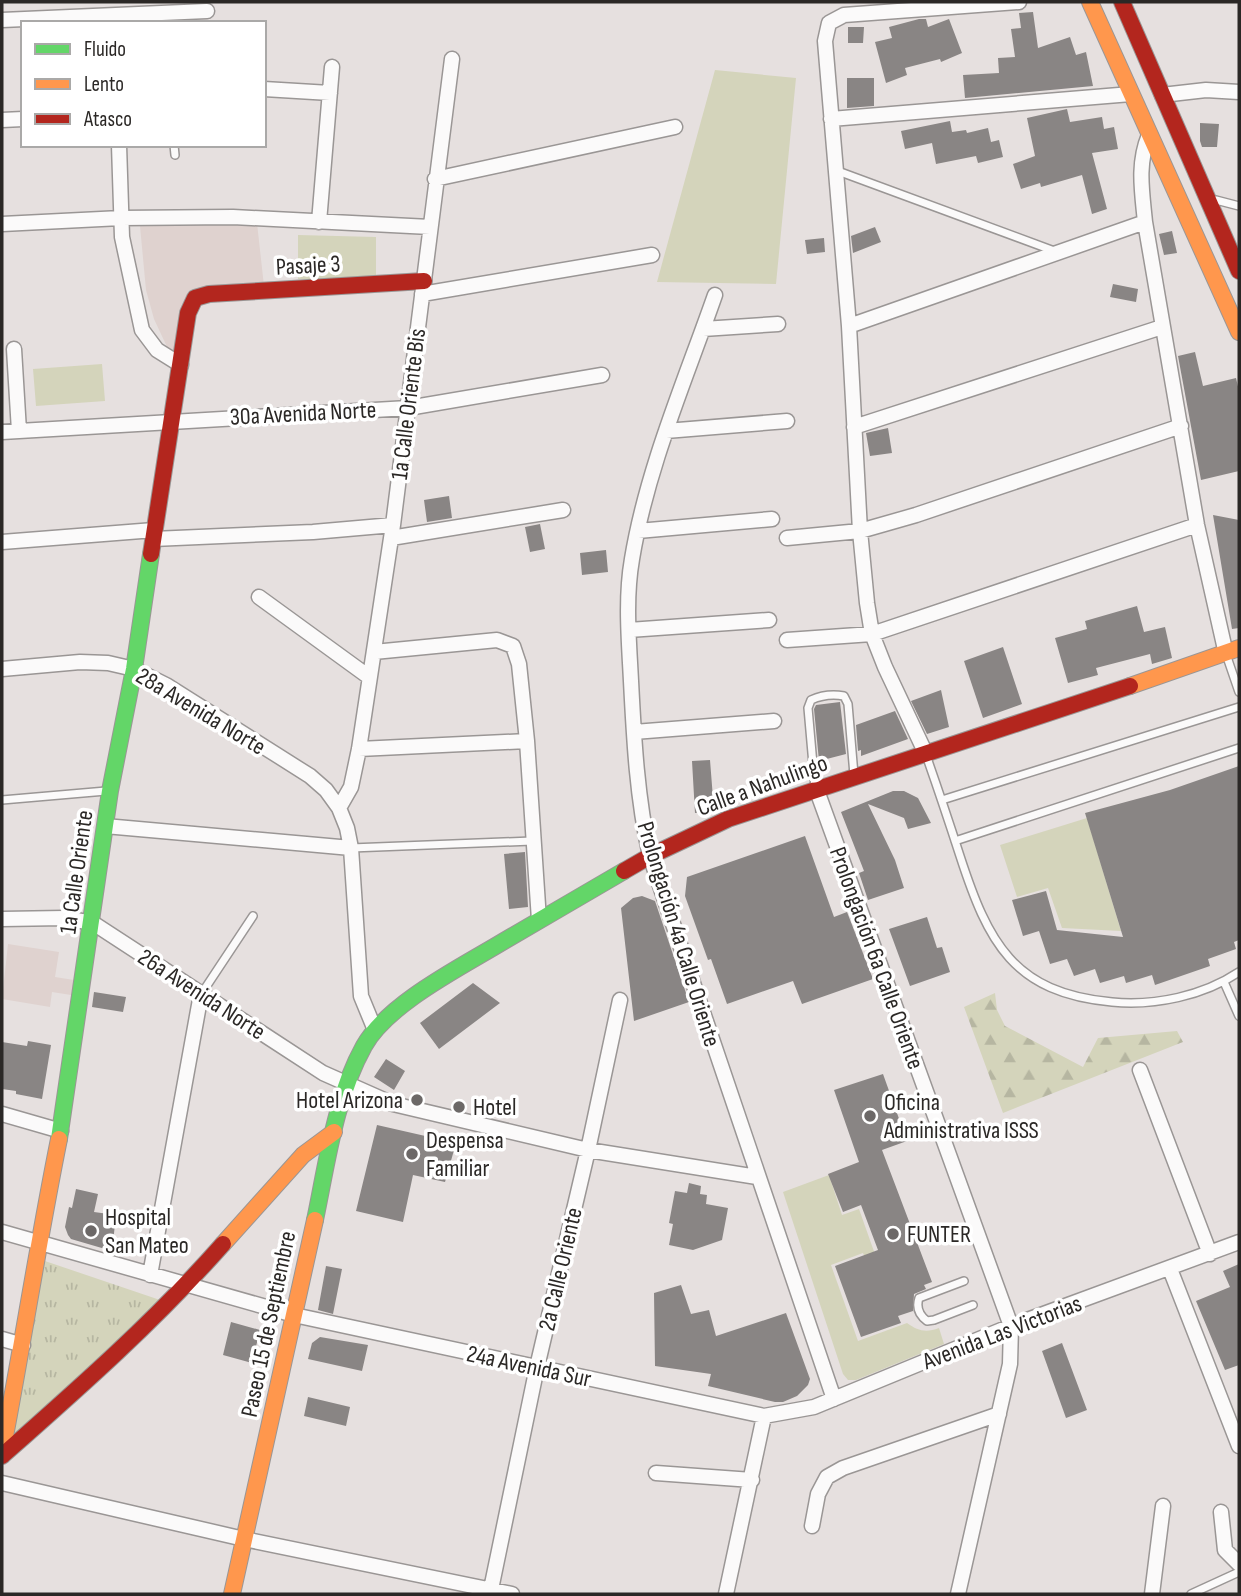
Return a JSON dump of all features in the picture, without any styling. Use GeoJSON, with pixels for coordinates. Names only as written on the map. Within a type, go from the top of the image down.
{"type":"FeatureCollection","features":[{"type":"Feature","properties":{"kind":"main road"},"geometry":{"type":"LineString","coordinates":[[1090,2],[1239,332]]}},
{"type":"Feature","properties":{"kind":"main road"},"geometry":{"type":"LineString","coordinates":[[1122,2],[1239,271]]}},
{"type":"Feature","properties":{"kind":"main road","name":"Pasaje 3"},"geometry":{"type":"LineString","coordinates":[[195,298],[209,294],[423,287]]}},
{"type":"Feature","properties":{"kind":"main road","name":"1a Calle Oriente"},"geometry":{"type":"LineString","coordinates":[[2,1454],[23,1345],[38,1244],[61,1131],[110,791],[134,669],[188,313],[195,298]]}},
{"type":"Feature","properties":{"kind":"main road","name":"Calle a Nahulingo"},"geometry":{"type":"LineString","coordinates":[[355,1065],[375,1030],[410,1000],[450,972],[650,856],[728,819],[1233,651]]}},
{"type":"Feature","properties":{"kind":"main road","name":"Paseo 15 de Septiembre"},"geometry":{"type":"LineString","coordinates":[[232,1594],[334,1132],[355,1065]]}},
{"type":"Feature","properties":{"kind":"main road"},"geometry":{"type":"LineString","coordinates":[[2,1454],[106,1364],[187,1286],[303,1155],[334,1132]]}},
{"type":"Feature","properties":{"kind":"street"},"geometry":{"type":"LineString","coordinates":[[926,754],[885,667],[873,634],[860,531],[849,326],[825,41],[829,23],[844,15],[1019,2]]}},
{"type":"Feature","properties":{"kind":"street"},"geometry":{"type":"LineString","coordinates":[[2,20],[113,13],[207,11]]}},
{"type":"Feature","properties":{"kind":"street","name":"1a Calle Oriente Bis"},"geometry":{"type":"LineString","coordinates":[[339,808],[351,788],[374,652],[452,59]]}},
{"type":"Feature","properties":{"kind":"street"},"geometry":{"type":"LineString","coordinates":[[319,222],[332,66]]}},
{"type":"Feature","properties":{"kind":"street"},"geometry":{"type":"LineString","coordinates":[[266,89],[330,93]]}},
{"type":"Feature","properties":{"kind":"street"},"geometry":{"type":"LineString","coordinates":[[1162,95],[1206,90],[1239,92]]}},
{"type":"Feature","properties":{"kind":"street"},"geometry":{"type":"LineString","coordinates":[[831,119],[1131,94]]}},
{"type":"Feature","properties":{"kind":"street"},"geometry":{"type":"LineString","coordinates":[[2,120],[21,119]]}},
{"type":"Feature","properties":{"kind":"street"},"geometry":{"type":"LineString","coordinates":[[435,179],[675,127]]}},
{"type":"Feature","properties":{"kind":"street"},"geometry":{"type":"LineString","coordinates":[[1149,135],[1142,153],[1140,180],[1162,327],[1197,525],[1233,651]]}},
{"type":"Feature","properties":{"kind":"street"},"geometry":{"type":"LineString","coordinates":[[120,147],[122,237],[142,330],[158,350],[181,365]]}},
{"type":"Feature","properties":{"kind":"street"},"geometry":{"type":"LineString","coordinates":[[2,224],[121,218],[233,217],[430,227]]}},
{"type":"Feature","properties":{"kind":"street"},"geometry":{"type":"LineString","coordinates":[[849,326],[1145,222]]}},
{"type":"Feature","properties":{"kind":"street"},"geometry":{"type":"LineString","coordinates":[[423,287],[652,255]]}},
{"type":"Feature","properties":{"kind":"street","name":"Prolongación 4a Calle Oriente"},"geometry":{"type":"LineString","coordinates":[[715,295],[666,431],[638,531],[631,570],[629,629],[637,791],[650,856],[834,1399]]}},
{"type":"Feature","properties":{"kind":"street"},"geometry":{"type":"LineString","coordinates":[[703,328],[778,324]]}},
{"type":"Feature","properties":{"kind":"street"},"geometry":{"type":"LineString","coordinates":[[854,427],[1162,327]]}},
{"type":"Feature","properties":{"kind":"street"},"geometry":{"type":"LineString","coordinates":[[13,349],[19,431]]}},
{"type":"Feature","properties":{"kind":"street","name":"30a Avenida Norte"},"geometry":{"type":"LineString","coordinates":[[2,432],[408,408],[602,375]]}},
{"type":"Feature","properties":{"kind":"street"},"geometry":{"type":"LineString","coordinates":[[666,431],[787,421]]}},
{"type":"Feature","properties":{"kind":"street"},"geometry":{"type":"LineString","coordinates":[[787,538],[860,531],[916,515],[1181,426]]}},
{"type":"Feature","properties":{"kind":"street"},"geometry":{"type":"LineString","coordinates":[[2,542],[154,534],[392,531],[562,510]]}},
{"type":"Feature","properties":{"kind":"street"},"geometry":{"type":"LineString","coordinates":[[638,531],[772,519]]}},
{"type":"Feature","properties":{"kind":"street"},"geometry":{"type":"LineString","coordinates":[[787,640],[873,634],[1197,525]]}},
{"type":"Feature","properties":{"kind":"street"},"geometry":{"type":"LineString","coordinates":[[259,597],[369,677]]}},
{"type":"Feature","properties":{"kind":"street"},"geometry":{"type":"LineString","coordinates":[[629,629],[769,620]]}},
{"type":"Feature","properties":{"kind":"street"},"geometry":{"type":"LineString","coordinates":[[374,652],[497,640],[513,646],[519,664],[527,741],[539,920]]}},
{"type":"Feature","properties":{"kind":"street","name":"28a Avenida Norte"},"geometry":{"type":"LineString","coordinates":[[2,669],[80,662],[108,663],[134,669],[166,685],[310,776],[326,790],[339,808]]}},
{"type":"Feature","properties":{"kind":"street"},"geometry":{"type":"LineString","coordinates":[[634,732],[774,721]]}},
{"type":"Feature","properties":{"kind":"street"},"geometry":{"type":"LineString","coordinates":[[359,749],[527,741]]}},
{"type":"Feature","properties":{"kind":"street","name":"Prolongación 6a Calle Oriente"},"geometry":{"type":"LineString","coordinates":[[816,788],[1011,1325]]}},
{"type":"Feature","properties":{"kind":"street"},"geometry":{"type":"LineString","coordinates":[[339,808],[351,848],[361,996],[375,1030]]}},
{"type":"Feature","properties":{"kind":"street"},"geometry":{"type":"LineString","coordinates":[[105,826],[351,848]]}},
{"type":"Feature","properties":{"kind":"street","name":"26a Avenida Norte"},"geometry":{"type":"LineString","coordinates":[[2,919],[64,918],[93,923],[323,1073],[393,1104],[589,1150],[757,1177]]}},
{"type":"Feature","properties":{"kind":"street"},"geometry":{"type":"LineString","coordinates":[[150,1275],[201,994]]}},
{"type":"Feature","properties":{"kind":"street","name":"2a Calle Oriente"},"geometry":{"type":"LineString","coordinates":[[490,1592],[537,1367],[589,1150],[621,1000]]}},
{"type":"Feature","properties":{"kind":"street"},"geometry":{"type":"LineString","coordinates":[[1140,1070],[1210,1254]]}},
{"type":"Feature","properties":{"kind":"street"},"geometry":{"type":"LineString","coordinates":[[2,1114],[61,1131]]}},
{"type":"Feature","properties":{"kind":"street","name":"24a Avenida Sur"},"geometry":{"type":"LineString","coordinates":[[2,1232],[294,1315],[764,1416]]}},
{"type":"Feature","properties":{"kind":"street","name":"Avenida Las Victorias"},"geometry":{"type":"LineString","coordinates":[[764,1416],[790,1413],[834,1399],[1011,1325],[1239,1242]]}},
{"type":"Feature","properties":{"kind":"street"},"geometry":{"type":"LineString","coordinates":[[1170,1269],[1239,1446]]}},
{"type":"Feature","properties":{"kind":"street"},"geometry":{"type":"LineString","coordinates":[[958,1594],[1010,1364],[1011,1325]]}},
{"type":"Feature","properties":{"kind":"street"},"geometry":{"type":"LineString","coordinates":[[2,1339],[23,1345]]}},
{"type":"Feature","properties":{"kind":"street"},"geometry":{"type":"LineString","coordinates":[[812,1526],[818,1494],[827,1477],[843,1468],[999,1414]]}},
{"type":"Feature","properties":{"kind":"street"},"geometry":{"type":"LineString","coordinates":[[726,1594],[764,1416]]}},
{"type":"Feature","properties":{"kind":"street"},"geometry":{"type":"LineString","coordinates":[[656,1473],[752,1480]]}},
{"type":"Feature","properties":{"kind":"street"},"geometry":{"type":"LineString","coordinates":[[2,1483],[244,1539],[490,1592],[512,1594]]}},
{"type":"Feature","properties":{"kind":"street"},"geometry":{"type":"LineString","coordinates":[[1152,1594],[1163,1506]]}},
{"type":"Feature","properties":{"kind":"street"},"geometry":{"type":"LineString","coordinates":[[1221,1512],[1225,1550],[1239,1564]]}},
{"type":"Feature","properties":{"kind":"lane"},"geometry":{"type":"LineString","coordinates":[[174,147],[175,155]]}},
{"type":"Feature","properties":{"kind":"lane"},"geometry":{"type":"LineString","coordinates":[[834,170],[1058,252]]}},
{"type":"Feature","properties":{"kind":"lane"},"geometry":{"type":"LineString","coordinates":[[1207,198],[1239,206]]}},
{"type":"Feature","properties":{"kind":"lane"},"geometry":{"type":"LineString","coordinates":[[1233,651],[1239,692]]}},
{"type":"Feature","properties":{"kind":"lane"},"geometry":{"type":"LineString","coordinates":[[816,788],[808,708],[811,700],[819,696],[844,696],[848,704],[855,775]]}},
{"type":"Feature","properties":{"kind":"lane"},"geometry":{"type":"LineString","coordinates":[[942,800],[1239,707]]}},
{"type":"Feature","properties":{"kind":"lane"},"geometry":{"type":"LineString","coordinates":[[955,841],[1239,748]]}},
{"type":"Feature","properties":{"kind":"lane"},"geometry":{"type":"LineString","coordinates":[[926,754],[984,923],[1004,954],[1041,985],[1072,995],[1130,1004],[1172,998],[1224,982],[1239,972]]}},
{"type":"Feature","properties":{"kind":"lane"},"geometry":{"type":"LineString","coordinates":[[2,800],[110,791]]}},
{"type":"Feature","properties":{"kind":"lane"},"geometry":{"type":"LineString","coordinates":[[351,848],[532,841]]}},
{"type":"Feature","properties":{"kind":"lane"},"geometry":{"type":"LineString","coordinates":[[201,994],[253,916]]}},
{"type":"Feature","properties":{"kind":"lane"},"geometry":{"type":"LineString","coordinates":[[1224,982],[1239,1016]]}},
{"type":"Feature","properties":{"kind":"lane"},"geometry":{"type":"LineString","coordinates":[[964,1281],[919,1298],[919,1312],[927,1321],[973,1305]]}},
{"type":"Feature","properties":{"kind":"lane"},"geometry":{"type":"LineString","coordinates":[[1191,1594],[1239,1572]]}},
{"type":"Feature","properties":{"kind":"shaded area"},"geometry":{"type":"Polygon","coordinates":[[[257,223],[264,286],[203,288],[177,356],[168,349],[154,319],[146,290],[140,226],[257,223]]]}},
{"type":"Feature","properties":{"kind":"shaded area"},"geometry":{"type":"Polygon","coordinates":[[[8,944],[59,952],[55,977],[74,980],[71,995],[52,992],[50,1007],[2,999],[8,944]]]}},
{"type":"Feature","properties":{"kind":"green space"},"geometry":{"type":"Polygon","coordinates":[[[715,70],[796,78],[776,284],[657,282],[715,70]]]}},
{"type":"Feature","properties":{"kind":"green space"},"geometry":{"type":"Polygon","coordinates":[[[298,235],[376,237],[376,280],[298,279],[298,235]]]}},
{"type":"Feature","properties":{"kind":"green space"},"geometry":{"type":"Polygon","coordinates":[[[102,364],[105,401],[36,406],[33,369],[102,364]]]}},
{"type":"Feature","properties":{"kind":"green space"},"geometry":{"type":"Polygon","coordinates":[[[1087,818],[1121,931],[1062,928],[1048,888],[1017,897],[1000,845],[1087,818]]]}},
{"type":"Feature","properties":{"kind":"green space"},"geometry":{"type":"Polygon","coordinates":[[[995,993],[997,1010],[1005,1026],[1083,1067],[1098,1038],[1177,1031],[1183,1042],[1003,1113],[964,1007],[995,993]]]}},
{"type":"Feature","properties":{"kind":"green space"},"geometry":{"type":"Polygon","coordinates":[[[829,1175],[842,1215],[859,1209],[877,1260],[867,1263],[863,1253],[831,1265],[858,1341],[907,1323],[922,1330],[939,1328],[944,1344],[856,1380],[848,1380],[843,1374],[783,1192],[829,1175]]]}},
{"type":"Feature","properties":{"kind":"green space"},"geometry":{"type":"Polygon","coordinates":[[[42,1260],[163,1301],[12,1439],[42,1260]]]}},
{"type":"Feature","properties":{"kind":"building"},"geometry":{"type":"Polygon","coordinates":[[[1033,12],[1038,48],[1070,37],[1076,55],[1086,52],[1093,86],[965,98],[963,75],[999,73],[998,58],[1015,57],[1011,29],[1021,28],[1019,13],[1033,12]]]}},
{"type":"Feature","properties":{"kind":"building"},"geometry":{"type":"Polygon","coordinates":[[[926,19],[928,27],[949,19],[962,53],[941,62],[940,59],[905,68],[907,75],[886,83],[875,42],[892,38],[889,27],[926,19]]]}},
{"type":"Feature","properties":{"kind":"building"},"geometry":{"type":"Polygon","coordinates":[[[848,27],[864,27],[863,43],[848,43],[848,27]]]}},
{"type":"Feature","properties":{"kind":"building"},"geometry":{"type":"Polygon","coordinates":[[[847,78],[874,78],[874,106],[847,108],[847,78]]]}},
{"type":"Feature","properties":{"kind":"building"},"geometry":{"type":"Polygon","coordinates":[[[1067,109],[1070,122],[1102,117],[1104,129],[1114,127],[1118,149],[1092,153],[1107,209],[1092,214],[1082,175],[1041,187],[1040,183],[1021,189],[1013,164],[1035,156],[1027,118],[1067,109]]]}},
{"type":"Feature","properties":{"kind":"building"},"geometry":{"type":"Polygon","coordinates":[[[950,121],[952,132],[966,130],[967,133],[988,128],[991,142],[999,140],[1003,157],[978,163],[976,156],[936,164],[932,143],[905,149],[901,131],[950,121]]]}},
{"type":"Feature","properties":{"kind":"building"},"geometry":{"type":"Polygon","coordinates":[[[1200,123],[1219,124],[1217,147],[1202,147],[1200,123]]]}},
{"type":"Feature","properties":{"kind":"building"},"geometry":{"type":"Polygon","coordinates":[[[875,227],[881,242],[853,253],[851,236],[875,227]]]}},
{"type":"Feature","properties":{"kind":"building"},"geometry":{"type":"Polygon","coordinates":[[[1172,231],[1177,253],[1164,255],[1159,234],[1172,231]]]}},
{"type":"Feature","properties":{"kind":"building"},"geometry":{"type":"Polygon","coordinates":[[[824,238],[825,252],[807,254],[805,240],[824,238]]]}},
{"type":"Feature","properties":{"kind":"building"},"geometry":{"type":"Polygon","coordinates":[[[1113,284],[1138,289],[1136,302],[1110,297],[1113,284]]]}},
{"type":"Feature","properties":{"kind":"building"},"geometry":{"type":"Polygon","coordinates":[[[1195,352],[1203,386],[1236,378],[1239,391],[1239,471],[1201,480],[1178,356],[1195,352]]]}},
{"type":"Feature","properties":{"kind":"building"},"geometry":{"type":"Polygon","coordinates":[[[888,428],[892,453],[870,456],[866,433],[888,428]]]}},
{"type":"Feature","properties":{"kind":"building"},"geometry":{"type":"Polygon","coordinates":[[[449,496],[452,518],[427,522],[424,500],[449,496]]]}},
{"type":"Feature","properties":{"kind":"building"},"geometry":{"type":"Polygon","coordinates":[[[1213,515],[1239,520],[1239,628],[1232,629],[1213,515]]]}},
{"type":"Feature","properties":{"kind":"building"},"geometry":{"type":"Polygon","coordinates":[[[540,524],[545,549],[530,552],[525,527],[540,524]]]}},
{"type":"Feature","properties":{"kind":"building"},"geometry":{"type":"Polygon","coordinates":[[[606,550],[608,572],[582,575],[580,553],[606,550]]]}},
{"type":"Feature","properties":{"kind":"building"},"geometry":{"type":"Polygon","coordinates":[[[1137,606],[1144,632],[1165,627],[1172,658],[1152,664],[1150,654],[1096,668],[1098,675],[1068,683],[1055,638],[1087,629],[1085,621],[1137,606]]]}},
{"type":"Feature","properties":{"kind":"building"},"geometry":{"type":"Polygon","coordinates":[[[1003,647],[1022,704],[983,718],[964,661],[1003,647]]]}},
{"type":"Feature","properties":{"kind":"building"},"geometry":{"type":"Polygon","coordinates":[[[941,690],[949,727],[927,734],[911,701],[941,690]]]}},
{"type":"Feature","properties":{"kind":"building"},"geometry":{"type":"Polygon","coordinates":[[[840,702],[846,754],[819,761],[814,709],[816,705],[840,702]]]}},
{"type":"Feature","properties":{"kind":"building"},"geometry":{"type":"Polygon","coordinates":[[[895,711],[908,739],[861,756],[861,750],[858,751],[856,725],[895,711]]]}},
{"type":"Feature","properties":{"kind":"building"},"geometry":{"type":"Polygon","coordinates":[[[710,760],[714,811],[695,813],[692,761],[710,760]]]}},
{"type":"Feature","properties":{"kind":"building"},"geometry":{"type":"Polygon","coordinates":[[[1239,766],[1239,940],[1234,942],[1236,949],[1208,959],[1210,966],[1155,985],[1152,975],[1126,983],[1124,976],[1100,983],[1095,969],[1074,976],[1067,959],[1050,964],[1039,931],[1023,936],[1012,900],[1046,891],[1057,930],[1123,937],[1085,813],[1170,790],[1239,766]]]}},
{"type":"Feature","properties":{"kind":"building"},"geometry":{"type":"Polygon","coordinates":[[[893,791],[904,791],[918,798],[931,823],[908,829],[904,818],[868,804],[895,860],[904,888],[868,900],[859,873],[864,871],[841,812],[893,791]]]}},
{"type":"Feature","properties":{"kind":"building"},"geometry":{"type":"Polygon","coordinates":[[[805,836],[834,917],[847,912],[873,979],[802,1004],[793,981],[727,1004],[685,896],[687,877],[805,836]]]}},
{"type":"Feature","properties":{"kind":"building"},"geometry":{"type":"Polygon","coordinates":[[[525,852],[528,907],[509,909],[504,854],[525,852]]]}},
{"type":"Feature","properties":{"kind":"building"},"geometry":{"type":"Polygon","coordinates":[[[642,896],[655,901],[689,1002],[634,1021],[621,908],[633,898],[642,896]]]}},
{"type":"Feature","properties":{"kind":"building"},"geometry":{"type":"Polygon","coordinates":[[[927,917],[937,948],[942,947],[950,972],[910,986],[889,929],[927,917]]]}},
{"type":"Feature","properties":{"kind":"building"},"geometry":{"type":"Polygon","coordinates":[[[473,983],[500,1003],[439,1049],[420,1023],[473,983]]]}},
{"type":"Feature","properties":{"kind":"building"},"geometry":{"type":"Polygon","coordinates":[[[94,992],[126,997],[123,1012],[92,1007],[94,992]]]}},
{"type":"Feature","properties":{"kind":"building"},"geometry":{"type":"Polygon","coordinates":[[[28,1041],[51,1045],[42,1099],[2,1089],[2,1042],[27,1046],[28,1041]]]}},
{"type":"Feature","properties":{"kind":"building"},"geometry":{"type":"Polygon","coordinates":[[[386,1059],[405,1071],[394,1090],[374,1077],[386,1059]]]}},
{"type":"Feature","properties":{"kind":"building","name":"FUNTER"},"geometry":{"type":"Polygon","coordinates":[[[883,1074],[907,1141],[882,1150],[932,1282],[924,1285],[926,1289],[914,1294],[913,1311],[898,1316],[901,1323],[861,1337],[835,1266],[878,1250],[861,1205],[843,1212],[828,1174],[859,1162],[834,1090],[883,1074]]]}},
{"type":"Feature","properties":{"kind":"building"},"geometry":{"type":"Polygon","coordinates":[[[377,1125],[456,1143],[445,1182],[413,1175],[403,1222],[356,1211],[377,1125]]]}},
{"type":"Feature","properties":{"kind":"building"},"geometry":{"type":"Polygon","coordinates":[[[689,1183],[701,1186],[700,1194],[707,1195],[706,1204],[728,1208],[722,1240],[693,1250],[669,1245],[673,1224],[669,1223],[675,1191],[687,1193],[689,1183]]]}},
{"type":"Feature","properties":{"kind":"building","name":"Hospital San Mateo"},"geometry":{"type":"Polygon","coordinates":[[[76,1189],[98,1194],[94,1212],[116,1215],[112,1251],[71,1239],[68,1235],[65,1227],[76,1189]]]}},
{"type":"Feature","properties":{"kind":"building"},"geometry":{"type":"Polygon","coordinates":[[[1239,1264],[1239,1365],[1225,1370],[1196,1301],[1230,1287],[1223,1271],[1239,1264]]]}},
{"type":"Feature","properties":{"kind":"building"},"geometry":{"type":"Polygon","coordinates":[[[326,1266],[342,1269],[333,1314],[318,1310],[326,1266]]]}},
{"type":"Feature","properties":{"kind":"building"},"geometry":{"type":"Polygon","coordinates":[[[681,1285],[691,1314],[709,1310],[716,1336],[786,1313],[810,1379],[808,1385],[797,1396],[783,1402],[775,1402],[708,1386],[711,1374],[655,1366],[654,1293],[681,1285]]]}},
{"type":"Feature","properties":{"kind":"building"},"geometry":{"type":"Polygon","coordinates":[[[231,1322],[260,1330],[252,1363],[223,1355],[231,1322]]]}},
{"type":"Feature","properties":{"kind":"building"},"geometry":{"type":"Polygon","coordinates":[[[320,1337],[368,1345],[362,1371],[308,1359],[312,1343],[320,1337]]]}},
{"type":"Feature","properties":{"kind":"building"},"geometry":{"type":"Polygon","coordinates":[[[1062,1343],[1087,1410],[1066,1418],[1042,1351],[1062,1343]]]}},
{"type":"Feature","properties":{"kind":"building"},"geometry":{"type":"Polygon","coordinates":[[[308,1397],[350,1407],[346,1426],[304,1416],[308,1397]]]}},
{"type":"Feature","properties":{"kind":"traffic: fast"},"geometry":{"type":"LineString","coordinates":[[59,1139],[110,791],[134,669],[151,554]]}},
{"type":"Feature","properties":{"kind":"traffic: fast"},"geometry":{"type":"LineString","coordinates":[[315,1220],[339,1109],[354,1066],[375,1030],[408,1000],[428,987],[624,871]]}},
{"type":"Feature","properties":{"kind":"traffic: slow"},"geometry":{"type":"LineString","coordinates":[[1090,2],[1239,332]]}},
{"type":"Feature","properties":{"kind":"traffic: slow"},"geometry":{"type":"LineString","coordinates":[[1130,686],[1239,648]]}},
{"type":"Feature","properties":{"kind":"traffic: slow"},"geometry":{"type":"LineString","coordinates":[[223,1244],[303,1155],[334,1132]]}},
{"type":"Feature","properties":{"kind":"traffic: slow"},"geometry":{"type":"LineString","coordinates":[[2,1452],[59,1139]]}},
{"type":"Feature","properties":{"kind":"traffic: slow"},"geometry":{"type":"LineString","coordinates":[[232,1594],[315,1220]]}},
{"type":"Feature","properties":{"kind":"traffic: jam"},"geometry":{"type":"LineString","coordinates":[[1122,2],[1239,271]]}},
{"type":"Feature","properties":{"kind":"traffic: jam"},"geometry":{"type":"LineString","coordinates":[[151,554],[188,313],[195,298],[209,294],[424,281]]}},
{"type":"Feature","properties":{"kind":"traffic: jam"},"geometry":{"type":"LineString","coordinates":[[624,871],[728,819],[1130,686]]}},
{"type":"Feature","properties":{"kind":"traffic: jam"},"geometry":{"type":"LineString","coordinates":[[2,1456],[143,1327],[223,1244]]}},
{"type":"Feature","properties":{"kind":"place","name":"Hotel Arizona"},"geometry":{"type":"Point","coordinates":[417,1100]}},
{"type":"Feature","properties":{"kind":"place","name":"Hotel"},"geometry":{"type":"Point","coordinates":[459,1107]}},
{"type":"Feature","properties":{"kind":"place","name":"Oficina Administrativa ISSS"},"geometry":{"type":"Point","coordinates":[870,1116]}},
{"type":"Feature","properties":{"kind":"place","name":"Despensa Familiar"},"geometry":{"type":"Point","coordinates":[412,1154]}},
{"type":"Feature","properties":{"kind":"place","name":"Hospital San Mateo"},"geometry":{"type":"Point","coordinates":[91,1231]}},
{"type":"Feature","properties":{"kind":"place","name":"FUNTER"},"geometry":{"type":"Point","coordinates":[893,1234]}}]}
